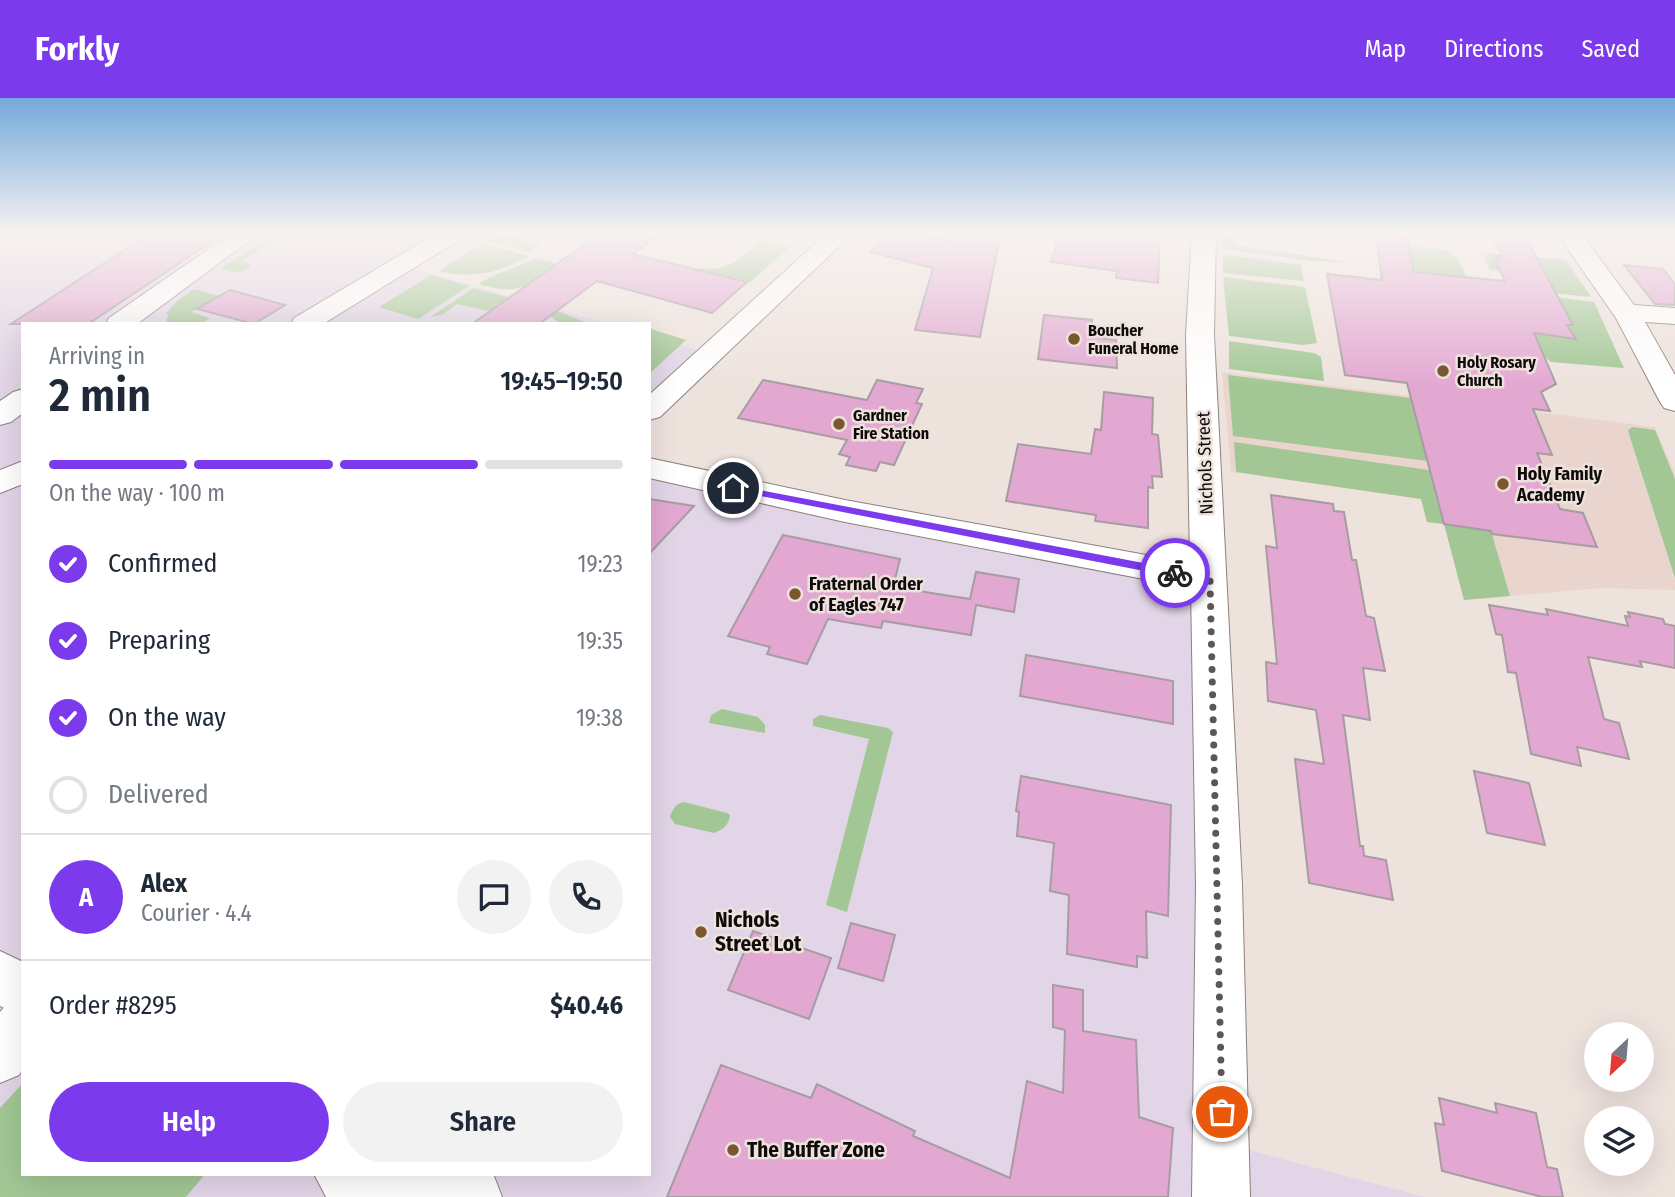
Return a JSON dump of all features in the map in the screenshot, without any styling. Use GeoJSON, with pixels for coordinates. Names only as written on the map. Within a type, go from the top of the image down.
{"type":"FeatureCollection","features":[{"type":"Feature","properties":{"kind":"street"},"geometry":{"type":"LineString","coordinates":[[122,322],[177,283]]}},
{"type":"Feature","properties":{"kind":"street"},"geometry":{"type":"LineString","coordinates":[[307,322],[371,283]]}},
{"type":"Feature","properties":{"kind":"street"},"geometry":{"type":"LineString","coordinates":[[651,409],[787,283]]}},
{"type":"Feature","properties":{"kind":"street","name":"Nichols Street"},"geometry":{"type":"LineString","coordinates":[[1202,283],[1200,335],[1219,885],[1221,1197]]}},
{"type":"Feature","properties":{"kind":"street"},"geometry":{"type":"LineString","coordinates":[[1605,283],[1625,312],[1675,402]]}},
{"type":"Feature","properties":{"kind":"street"},"geometry":{"type":"LineString","coordinates":[[1625,312],[1675,316]]}},
{"type":"Feature","properties":{"kind":"street"},"geometry":{"type":"LineString","coordinates":[[0,416],[21,400]]}},
{"type":"Feature","properties":{"kind":"street"},"geometry":{"type":"LineString","coordinates":[[651,468],[845,511],[1210,579]]}},
{"type":"Feature","properties":{"kind":"street"},"geometry":{"type":"LineString","coordinates":[[0,483],[21,472]]}},
{"type":"Feature","properties":{"kind":"street"},"geometry":{"type":"LineString","coordinates":[[0,976],[21,991]]}},
{"type":"Feature","properties":{"kind":"street"},"geometry":{"type":"LineString","coordinates":[[0,1056],[21,1027]]}},
{"type":"Feature","properties":{"kind":"street"},"geometry":{"type":"LineString","coordinates":[[345,1176],[368,1197]]}},
{"type":"Feature","properties":{"kind":"street"},"geometry":{"type":"LineString","coordinates":[[417,1176],[473,1197]]}},
{"type":"Feature","properties":{"kind":"shaded area"},"geometry":{"type":"Polygon","coordinates":[[[0,283],[467,283],[602,322],[21,322],[21,1176],[651,1176],[651,468],[1210,579],[1222,1143],[1425,1197],[0,1197],[0,283]]]}},
{"type":"Feature","properties":{"kind":"shaded area"},"geometry":{"type":"Polygon","coordinates":[[[651,337],[713,354],[651,409],[651,337]]]}},
{"type":"Feature","properties":{"kind":"shaded area"},"geometry":{"type":"Polygon","coordinates":[[[1222,372],[1655,427],[1675,474],[1675,590],[1602,588],[1464,600],[1444,524],[1427,522],[1421,499],[1231,472],[1222,372]]]}},
{"type":"Feature","properties":{"kind":"green space"},"geometry":{"type":"Polygon","coordinates":[[[418,283],[460,283],[469,286],[418,319],[379,307],[418,283]]]}},
{"type":"Feature","properties":{"kind":"green space"},"geometry":{"type":"Polygon","coordinates":[[[480,283],[530,283],[513,289],[480,283]]]}},
{"type":"Feature","properties":{"kind":"green space"},"geometry":{"type":"Polygon","coordinates":[[[1224,283],[1275,283],[1305,287],[1317,343],[1303,345],[1229,336],[1224,283]]]}},
{"type":"Feature","properties":{"kind":"green space"},"geometry":{"type":"Polygon","coordinates":[[[1545,283],[1582,283],[1591,297],[1551,293],[1545,283]]]}},
{"type":"Feature","properties":{"kind":"green space"},"geometry":{"type":"Polygon","coordinates":[[[474,288],[563,313],[584,322],[558,322],[549,315],[498,304],[489,311],[457,304],[442,315],[430,317],[474,288]]]}},
{"type":"Feature","properties":{"kind":"green space"},"geometry":{"type":"Polygon","coordinates":[[[194,289],[219,296],[191,312],[210,318],[204,322],[167,322],[169,314],[166,314],[176,302],[194,289]]]}},
{"type":"Feature","properties":{"kind":"green space"},"geometry":{"type":"Polygon","coordinates":[[[1553,297],[1594,302],[1624,368],[1551,362],[1538,352],[1524,323],[1568,328],[1567,325],[1573,325],[1571,321],[1565,320],[1553,297]]]}},
{"type":"Feature","properties":{"kind":"green space"},"geometry":{"type":"Polygon","coordinates":[[[651,329],[686,340],[651,372],[651,329]]]}},
{"type":"Feature","properties":{"kind":"green space"},"geometry":{"type":"Polygon","coordinates":[[[1229,341],[1314,353],[1321,357],[1324,381],[1229,369],[1229,341]]]}},
{"type":"Feature","properties":{"kind":"green space"},"geometry":{"type":"Polygon","coordinates":[[[1228,375],[1410,398],[1422,439],[1435,462],[1233,436],[1228,375]]]}},
{"type":"Feature","properties":{"kind":"green space"},"geometry":{"type":"Polygon","coordinates":[[[1633,427],[1655,430],[1675,479],[1675,578],[1629,434],[1628,430],[1633,427]]]}},
{"type":"Feature","properties":{"kind":"green space"},"geometry":{"type":"Polygon","coordinates":[[[1234,442],[1436,471],[1435,494],[1444,524],[1427,522],[1421,499],[1236,472],[1234,442]]]}},
{"type":"Feature","properties":{"kind":"green space"},"geometry":{"type":"Polygon","coordinates":[[[1444,524],[1491,531],[1510,596],[1464,600],[1444,524]]]}},
{"type":"Feature","properties":{"kind":"green space"},"geometry":{"type":"Polygon","coordinates":[[[722,709],[758,717],[765,725],[765,733],[709,723],[711,715],[722,709]]]}},
{"type":"Feature","properties":{"kind":"green space"},"geometry":{"type":"Polygon","coordinates":[[[820,715],[888,728],[893,732],[847,912],[826,905],[869,739],[813,726],[813,719],[820,715]]]}},
{"type":"Feature","properties":{"kind":"green space"},"geometry":{"type":"Polygon","coordinates":[[[684,802],[727,813],[730,815],[728,822],[723,829],[714,833],[675,824],[670,817],[673,809],[684,802]]]}},
{"type":"Feature","properties":{"kind":"green space"},"geometry":{"type":"Polygon","coordinates":[[[21,1085],[21,1176],[203,1176],[186,1197],[0,1197],[0,1108],[21,1085]]]}},
{"type":"Feature","properties":{"kind":"building"},"geometry":{"type":"Polygon","coordinates":[[[73,283],[149,283],[91,322],[11,324],[73,283]]]}},
{"type":"Feature","properties":{"kind":"building"},"geometry":{"type":"Polygon","coordinates":[[[530,283],[594,283],[542,322],[475,322],[530,283]]]}},
{"type":"Feature","properties":{"kind":"building"},"geometry":{"type":"Polygon","coordinates":[[[605,283],[746,283],[712,313],[605,283]]]}},
{"type":"Feature","properties":{"kind":"building"},"geometry":{"type":"Polygon","coordinates":[[[929,283],[991,283],[980,337],[915,330],[929,283]]]}},
{"type":"Feature","properties":{"kind":"building"},"geometry":{"type":"Polygon","coordinates":[[[1329,283],[1551,283],[1573,325],[1567,325],[1576,339],[1534,333],[1556,384],[1541,392],[1550,411],[1533,409],[1552,455],[1537,453],[1560,509],[1583,513],[1597,547],[1492,534],[1491,531],[1444,524],[1407,383],[1345,375],[1329,283]]]}},
{"type":"Feature","properties":{"kind":"building"},"geometry":{"type":"Polygon","coordinates":[[[1639,283],[1674,283],[1675,305],[1655,304],[1639,283]]]}},
{"type":"Feature","properties":{"kind":"building"},"geometry":{"type":"Polygon","coordinates":[[[230,290],[285,305],[257,322],[246,322],[197,309],[230,290]]]}},
{"type":"Feature","properties":{"kind":"building","name":"Boucher Funeral Home"},"geometry":{"type":"Polygon","coordinates":[[[1044,315],[1092,320],[1091,333],[1100,334],[1100,338],[1116,340],[1117,368],[1038,359],[1044,315]]]}},
{"type":"Feature","properties":{"kind":"building","name":"Gardner Fire Station"},"geometry":{"type":"Polygon","coordinates":[[[763,380],[867,400],[877,380],[923,389],[916,403],[922,404],[894,465],[880,462],[876,471],[846,465],[850,457],[839,454],[847,440],[738,418],[763,380]]]}},
{"type":"Feature","properties":{"kind":"building"},"geometry":{"type":"Polygon","coordinates":[[[1104,392],[1153,398],[1152,434],[1158,435],[1162,477],[1152,476],[1153,488],[1148,487],[1148,528],[1095,521],[1096,515],[1006,501],[1018,444],[1091,454],[1095,429],[1101,430],[1104,392]]]}},
{"type":"Feature","properties":{"kind":"building"},"geometry":{"type":"Polygon","coordinates":[[[1271,495],[1333,504],[1334,511],[1344,512],[1352,560],[1356,560],[1366,616],[1374,618],[1385,671],[1363,668],[1370,720],[1343,715],[1360,846],[1363,846],[1364,856],[1386,860],[1393,900],[1309,883],[1295,759],[1324,764],[1316,710],[1268,701],[1266,662],[1277,664],[1266,546],[1277,548],[1271,495]]]}},
{"type":"Feature","properties":{"kind":"building"},"geometry":{"type":"Polygon","coordinates":[[[651,499],[694,506],[651,552],[651,499]]]}},
{"type":"Feature","properties":{"kind":"building"},"geometry":{"type":"Polygon","coordinates":[[[783,535],[900,559],[893,587],[970,599],[976,572],[1019,579],[1014,612],[976,605],[971,635],[883,621],[881,628],[828,619],[807,664],[767,654],[770,647],[728,636],[783,535]]]}},
{"type":"Feature","properties":{"kind":"building"},"geometry":{"type":"Polygon","coordinates":[[[1489,605],[1548,615],[1546,609],[1628,626],[1625,616],[1630,617],[1628,612],[1663,619],[1665,624],[1675,626],[1675,668],[1640,661],[1642,667],[1588,657],[1604,719],[1619,723],[1629,759],[1577,747],[1581,766],[1531,754],[1516,673],[1508,672],[1502,635],[1496,634],[1489,605]]]}},
{"type":"Feature","properties":{"kind":"building"},"geometry":{"type":"Polygon","coordinates":[[[1026,655],[1173,681],[1173,724],[1020,696],[1026,655]]]}},
{"type":"Feature","properties":{"kind":"building"},"geometry":{"type":"Polygon","coordinates":[[[1474,771],[1529,783],[1545,845],[1487,833],[1474,771]]]}},
{"type":"Feature","properties":{"kind":"building"},"geometry":{"type":"Polygon","coordinates":[[[1021,776],[1171,805],[1168,916],[1146,911],[1147,958],[1137,956],[1137,967],[1067,954],[1069,895],[1050,891],[1054,843],[1017,836],[1019,812],[1016,811],[1021,776]]]}},
{"type":"Feature","properties":{"kind":"building"},"geometry":{"type":"Polygon","coordinates":[[[851,923],[895,935],[883,981],[838,968],[851,923]]]}},
{"type":"Feature","properties":{"kind":"building"},"geometry":{"type":"Polygon","coordinates":[[[753,931],[831,958],[809,1019],[728,990],[753,931]]]}},
{"type":"Feature","properties":{"kind":"building"},"geometry":{"type":"Polygon","coordinates":[[[1053,985],[1083,990],[1083,1031],[1136,1040],[1139,1117],[1173,1128],[1168,1197],[667,1197],[721,1065],[811,1098],[817,1084],[915,1131],[913,1136],[1010,1178],[1027,1081],[1063,1093],[1065,1030],[1053,1027],[1053,985]]]}},
{"type":"Feature","properties":{"kind":"building"},"geometry":{"type":"Polygon","coordinates":[[[1439,1098],[1497,1113],[1495,1103],[1536,1113],[1547,1167],[1557,1169],[1563,1197],[1542,1197],[1442,1171],[1435,1123],[1444,1125],[1439,1098]]]}},
{"type":"Feature","properties":{"kind":"way so far"},"geometry":{"type":"LineString","coordinates":[[1175,573],[1210,579],[1219,885],[1222,1112]]}},
{"type":"Feature","properties":{"kind":"place","name":"Boucher Funeral Home"},"geometry":{"type":"Point","coordinates":[1074,339]}},
{"type":"Feature","properties":{"kind":"place","name":"Holy Rosary Church"},"geometry":{"type":"Point","coordinates":[1443,371]}},
{"type":"Feature","properties":{"kind":"place","name":"Gardner Fire Station"},"geometry":{"type":"Point","coordinates":[839,424]}},
{"type":"Feature","properties":{"kind":"place","name":"Holy Family Academy"},"geometry":{"type":"Point","coordinates":[1503,484]}},
{"type":"Feature","properties":{"kind":"place","name":"Fraternal Order of Eagles 747"},"geometry":{"type":"Point","coordinates":[795,594]}},
{"type":"Feature","properties":{"kind":"place","name":"Nichols Street Lot"},"geometry":{"type":"Point","coordinates":[701,932]}},
{"type":"Feature","properties":{"kind":"place","name":"The Buffer Zone"},"geometry":{"type":"Point","coordinates":[733,1150]}},
{"type":"Feature","properties":{"kind":"route"},"geometry":{"type":"LineString","coordinates":[[733,488],[1175,573]]}}]}
